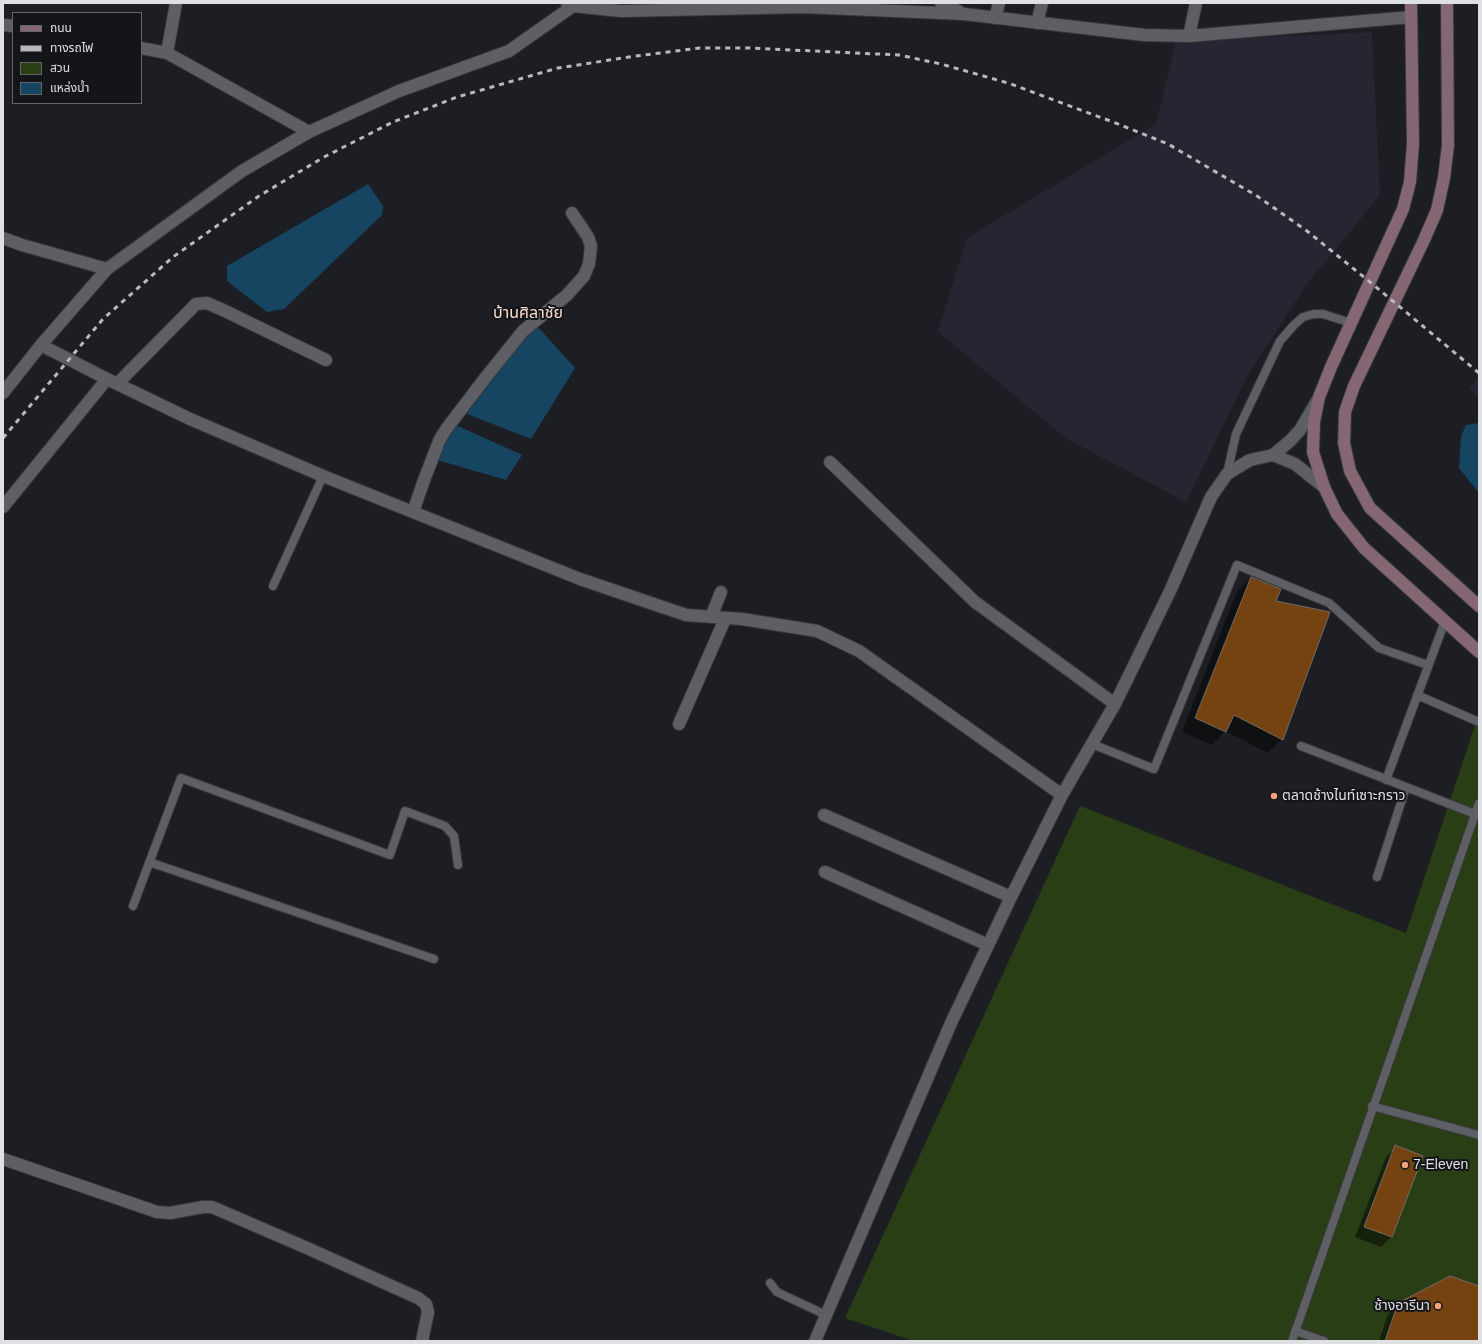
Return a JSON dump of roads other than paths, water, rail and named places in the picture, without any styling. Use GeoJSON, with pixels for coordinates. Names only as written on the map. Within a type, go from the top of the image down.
{"type":"FeatureCollection","features":[{"type":"Feature","properties":{"kind":"main road"},"geometry":{"type":"LineString","coordinates":[[1410,3],[1413,144],[1410,182],[1403,209],[1331,367],[1320,397],[1314,422],[1313,452],[1324,487],[1337,514],[1364,548],[1479,652]]}},
{"type":"Feature","properties":{"kind":"main road"},"geometry":{"type":"LineString","coordinates":[[1447,3],[1448,146],[1444,178],[1437,210],[1354,386],[1345,412],[1344,443],[1350,471],[1370,508],[1479,606]]}},
{"type":"Feature","properties":{"kind":"street"},"geometry":{"type":"LineString","coordinates":[[167,53],[176,3]]}},
{"type":"Feature","properties":{"kind":"street"},"geometry":{"type":"LineString","coordinates":[[941,3],[964,14]]}},
{"type":"Feature","properties":{"kind":"street"},"geometry":{"type":"LineString","coordinates":[[995,18],[999,3]]}},
{"type":"Feature","properties":{"kind":"street"},"geometry":{"type":"LineString","coordinates":[[1037,23],[1042,3]]}},
{"type":"Feature","properties":{"kind":"street"},"geometry":{"type":"LineString","coordinates":[[1188,36],[1196,3]]}},
{"type":"Feature","properties":{"kind":"street"},"geometry":{"type":"LineString","coordinates":[[3,393],[41,345],[107,269],[242,171],[309,132],[399,91],[509,51],[570,5],[621,11],[803,7],[964,14],[1144,35],[1188,36],[1411,17]]}},
{"type":"Feature","properties":{"kind":"street"},"geometry":{"type":"LineString","coordinates":[[142,48],[167,53],[309,132]]}},
{"type":"Feature","properties":{"kind":"street"},"geometry":{"type":"LineString","coordinates":[[413,512],[440,439],[447,428],[486,376],[523,331],[567,295],[584,276],[589,264],[591,246],[588,236],[572,213]]}},
{"type":"Feature","properties":{"kind":"street"},"geometry":{"type":"LineString","coordinates":[[3,238],[22,245],[107,269]]}},
{"type":"Feature","properties":{"kind":"street"},"geometry":{"type":"LineString","coordinates":[[3,507],[112,382],[196,304],[207,304],[224,310],[326,360]]}},
{"type":"Feature","properties":{"kind":"street"},"geometry":{"type":"LineString","coordinates":[[41,345],[112,382],[190,419],[323,476],[580,579],[686,615],[711,618],[742,619],[817,631],[859,652],[1062,795]]}},
{"type":"Feature","properties":{"kind":"street"},"geometry":{"type":"LineString","coordinates":[[815,1341],[951,1023],[1011,897],[1062,795],[1115,704],[1171,589],[1211,497],[1226,474],[1250,460],[1273,455],[1290,441],[1300,430],[1320,397]]}},
{"type":"Feature","properties":{"kind":"street"},"geometry":{"type":"LineString","coordinates":[[1273,455],[1295,464],[1324,487]]}},
{"type":"Feature","properties":{"kind":"street"},"geometry":{"type":"LineString","coordinates":[[830,462],[976,602],[1115,704]]}},
{"type":"Feature","properties":{"kind":"street"},"geometry":{"type":"LineString","coordinates":[[711,618],[721,592]]}},
{"type":"Feature","properties":{"kind":"street"},"geometry":{"type":"LineString","coordinates":[[679,724],[724,618]]}},
{"type":"Feature","properties":{"kind":"street"},"geometry":{"type":"LineString","coordinates":[[824,815],[1011,897]]}},
{"type":"Feature","properties":{"kind":"street"},"geometry":{"type":"LineString","coordinates":[[825,872],[988,945]]}},
{"type":"Feature","properties":{"kind":"street"},"geometry":{"type":"LineString","coordinates":[[3,1159],[157,1212],[170,1213],[203,1207],[212,1207],[307,1248],[418,1298],[426,1304],[428,1312],[422,1341]]}},
{"type":"Feature","properties":{"kind":"lane"},"geometry":{"type":"LineString","coordinates":[[1226,474],[1236,434],[1280,341],[1303,317],[1314,314],[1323,314],[1351,323]]}},
{"type":"Feature","properties":{"kind":"lane"},"geometry":{"type":"LineString","coordinates":[[274,586],[323,476]]}},
{"type":"Feature","properties":{"kind":"lane"},"geometry":{"type":"LineString","coordinates":[[1092,744],[1154,769],[1237,566],[1329,604],[1379,648],[1428,665]]}},
{"type":"Feature","properties":{"kind":"lane"},"geometry":{"type":"LineString","coordinates":[[1386,780],[1445,621]]}},
{"type":"Feature","properties":{"kind":"lane"},"geometry":{"type":"LineString","coordinates":[[1417,695],[1479,722]]}},
{"type":"Feature","properties":{"kind":"lane"},"geometry":{"type":"LineString","coordinates":[[1301,746],[1475,814]]}},
{"type":"Feature","properties":{"kind":"lane"},"geometry":{"type":"LineString","coordinates":[[133,906],[181,778],[390,855],[405,811],[445,826],[454,836],[458,865]]}},
{"type":"Feature","properties":{"kind":"lane"},"geometry":{"type":"LineString","coordinates":[[1377,877],[1406,787]]}},
{"type":"Feature","properties":{"kind":"lane"},"geometry":{"type":"LineString","coordinates":[[1292,1341],[1372,1106],[1479,803]]}},
{"type":"Feature","properties":{"kind":"lane"},"geometry":{"type":"LineString","coordinates":[[149,862],[434,959]]}},
{"type":"Feature","properties":{"kind":"lane"},"geometry":{"type":"LineString","coordinates":[[1372,1106],[1479,1135]]}},
{"type":"Feature","properties":{"kind":"lane"},"geometry":{"type":"LineString","coordinates":[[770,1283],[777,1292],[826,1315]]}},
{"type":"Feature","properties":{"kind":"lane"},"geometry":{"type":"LineString","coordinates":[[1295,1331],[1324,1341]]}},
{"type":"Feature","properties":{"kind":"water"},"geometry":{"type":"Polygon","coordinates":[[[368,184],[383,206],[382,215],[284,309],[267,312],[227,281],[227,266],[368,184]]]}},
{"type":"Feature","properties":{"kind":"water"},"geometry":{"type":"Polygon","coordinates":[[[537,326],[575,368],[531,439],[467,414],[518,335],[537,326]]]}},
{"type":"Feature","properties":{"kind":"water"},"geometry":{"type":"Polygon","coordinates":[[[447,421],[522,455],[506,480],[427,457],[447,421]]]}},
{"type":"Feature","properties":{"kind":"water"},"geometry":{"type":"Polygon","coordinates":[[[1479,423],[1479,493],[1459,468],[1461,436],[1466,425],[1479,423]]]}},
{"type":"Feature","properties":{"kind":"railway"},"geometry":{"type":"LineString","coordinates":[[3,438],[103,319],[173,257],[259,196],[324,157],[393,122],[457,97],[558,68],[700,48],[749,48],[899,55],[941,64],[1008,83],[1168,144],[1257,196],[1307,231],[1479,373]]}},
{"type":"Feature","properties":{"kind":"place","name":"ตลาดช้างไนท์เซาะกราว"},"geometry":{"type":"Point","coordinates":[1274,796]}},
{"type":"Feature","properties":{"kind":"place","name":"7-Eleven"},"geometry":{"type":"Point","coordinates":[1405,1165]}},
{"type":"Feature","properties":{"kind":"place","name":"ช้างอารีนา"},"geometry":{"type":"Point","coordinates":[1438,1306]}},
{"type":"Feature","properties":{"kind":"district","name":"บ้านศิลาชัย"},"geometry":{"type":"Point","coordinates":[528,314]}}]}
